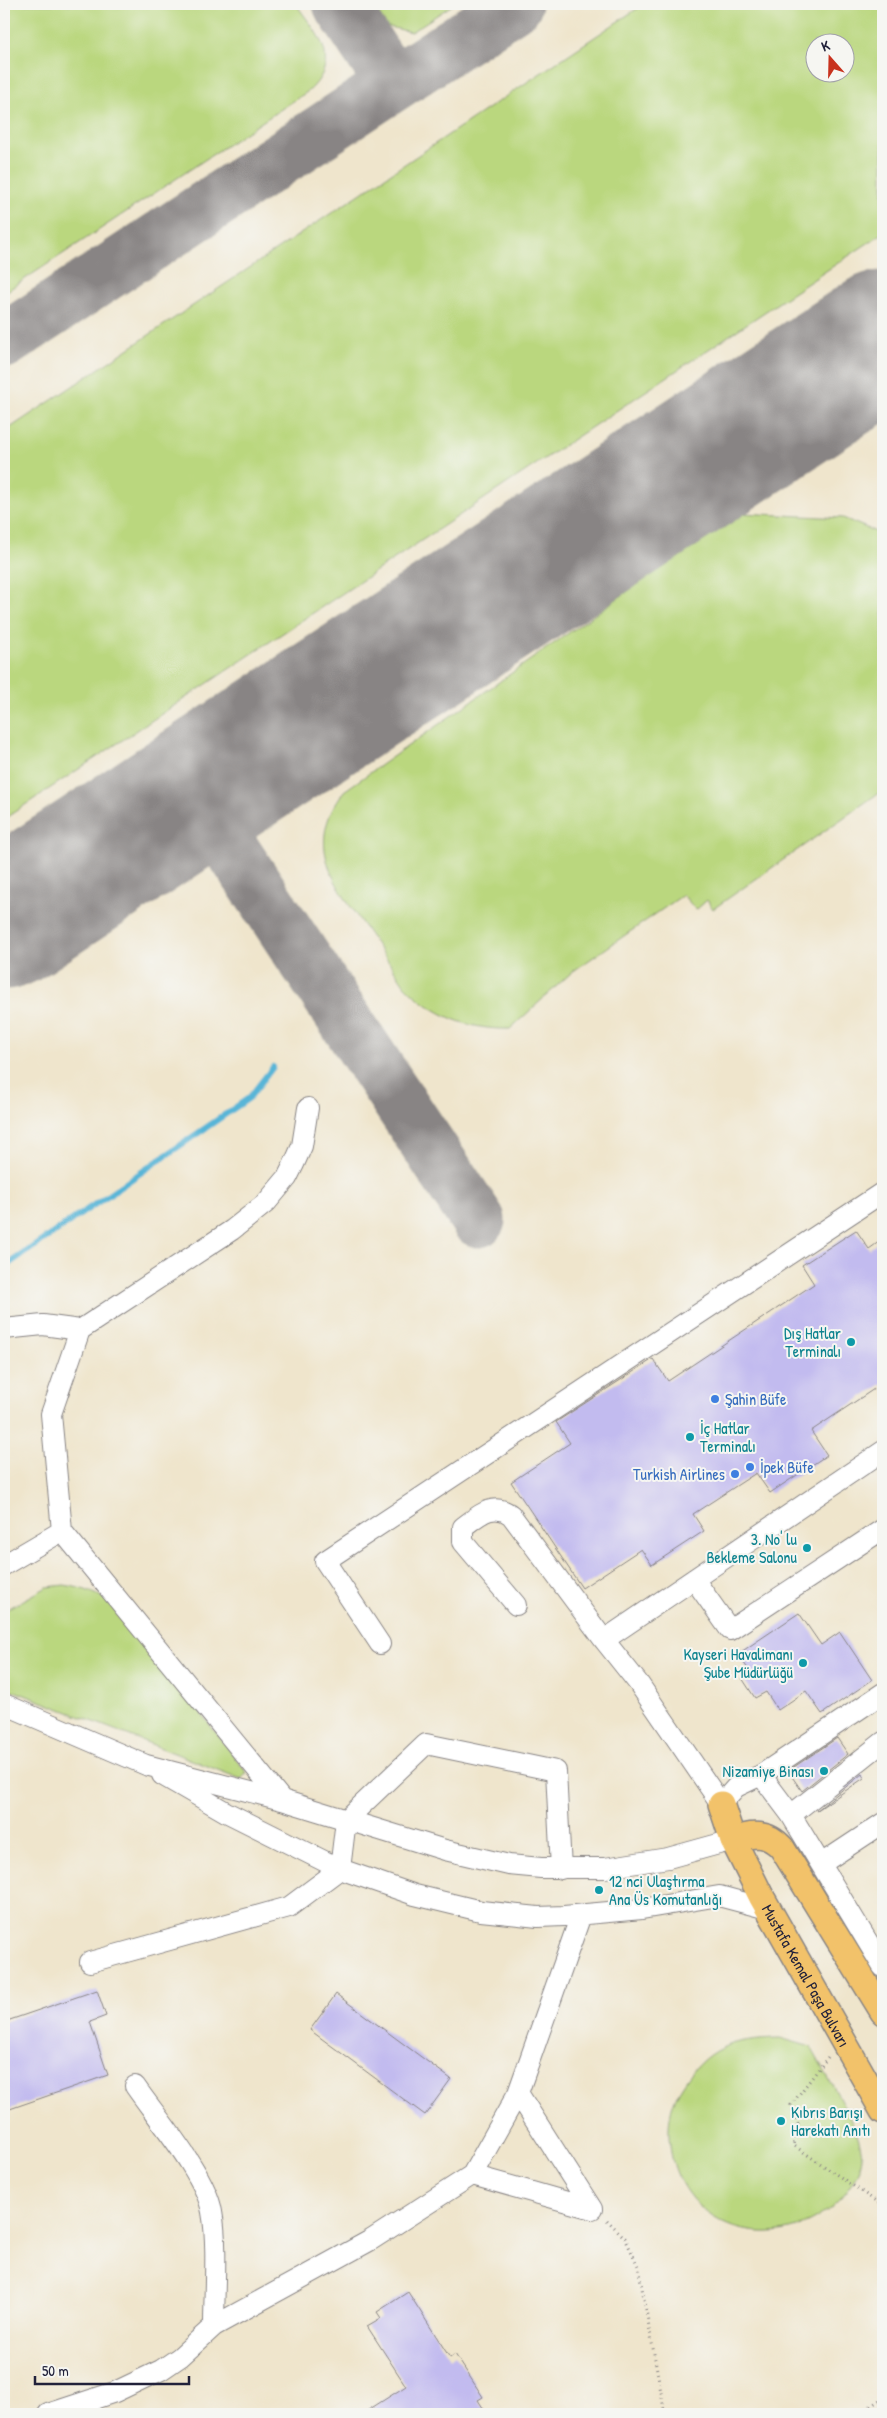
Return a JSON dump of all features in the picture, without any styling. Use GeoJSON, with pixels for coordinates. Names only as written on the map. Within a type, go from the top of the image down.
{"type":"FeatureCollection","features":[{"type":"Feature","properties":{"kind":"main road","name":"Mustafa Kemal Paşa Bulvarı"},"geometry":{"type":"LineString","coordinates":[[720,1804],[733,1840],[768,1908],[883,2111]]}},
{"type":"Feature","properties":{"kind":"main road"},"geometry":{"type":"LineString","coordinates":[[733,1840],[753,1834],[763,1835],[777,1842],[883,2012]]}},
{"type":"Feature","properties":{"kind":"lane"},"geometry":{"type":"LineString","coordinates":[[282,1800],[62,1531],[50,1414],[80,1330],[232,1230],[266,1203],[286,1178],[294,1164],[304,1137],[308,1108]]}},
{"type":"Feature","properties":{"kind":"lane"},"geometry":{"type":"LineString","coordinates":[[380,1644],[325,1561],[883,1192]]}},
{"type":"Feature","properties":{"kind":"lane"},"geometry":{"type":"LineString","coordinates":[[4,1329],[43,1325],[80,1330]]}},
{"type":"Feature","properties":{"kind":"lane"},"geometry":{"type":"LineString","coordinates":[[604,1640],[883,1451]]}},
{"type":"Feature","properties":{"kind":"lane"},"geometry":{"type":"LineString","coordinates":[[516,1605],[463,1542],[463,1527],[488,1510],[501,1509],[511,1515],[639,1684],[720,1804],[736,1787],[761,1775],[883,1693]]}},
{"type":"Feature","properties":{"kind":"lane"},"geometry":{"type":"LineString","coordinates":[[694,1579],[730,1630],[883,1529]]}},
{"type":"Feature","properties":{"kind":"lane"},"geometry":{"type":"LineString","coordinates":[[4,1565],[62,1531]]}},
{"type":"Feature","properties":{"kind":"lane"},"geometry":{"type":"LineString","coordinates":[[4,1704],[146,1764],[234,1816],[340,1869],[415,1895],[481,1911],[538,1917],[642,1909],[719,1896],[768,1908]]}},
{"type":"Feature","properties":{"kind":"lane"},"geometry":{"type":"LineString","coordinates":[[792,1815],[883,1742]]}},
{"type":"Feature","properties":{"kind":"lane"},"geometry":{"type":"LineString","coordinates":[[90,1962],[288,1907],[340,1869],[346,1820],[426,1744],[556,1771],[561,1869]]}},
{"type":"Feature","properties":{"kind":"lane"},"geometry":{"type":"LineString","coordinates":[[146,1764],[282,1800],[476,1859],[508,1865],[561,1869],[606,1868],[668,1858],[733,1840]]}},
{"type":"Feature","properties":{"kind":"lane"},"geometry":{"type":"LineString","coordinates":[[761,1775],[792,1815],[883,1967]]}},
{"type":"Feature","properties":{"kind":"lane"},"geometry":{"type":"LineString","coordinates":[[821,1864],[883,1822]]}},
{"type":"Feature","properties":{"kind":"lane"},"geometry":{"type":"LineString","coordinates":[[48,2414],[122,2389],[161,2370],[180,2357],[214,2326],[371,2240],[472,2175],[518,2093],[581,1915]]}},
{"type":"Feature","properties":{"kind":"lane"},"geometry":{"type":"LineString","coordinates":[[135,2086],[197,2174],[208,2198],[214,2229],[214,2326]]}},
{"type":"Feature","properties":{"kind":"lane"},"geometry":{"type":"LineString","coordinates":[[518,2093],[592,2209]]}},
{"type":"Feature","properties":{"kind":"lane"},"geometry":{"type":"LineString","coordinates":[[472,2175],[592,2209]]}},
{"type":"Feature","properties":{"kind":"path"},"geometry":{"type":"LineString","coordinates":[[842,2039],[791,2105],[798,2124],[793,2145],[883,2206]]}},
{"type":"Feature","properties":{"kind":"path"},"geometry":{"type":"LineString","coordinates":[[592,2209],[616,2227],[632,2250],[638,2266],[664,2414]]}},
{"type":"Feature","properties":{"kind":"path"},"geometry":{"type":"LineString","coordinates":[[866,2409],[883,2398]]}},
{"type":"Feature","properties":{"kind":"green space"},"geometry":{"type":"Polygon","coordinates":[[[14,4],[296,4],[323,46],[325,67],[320,78],[310,90],[4,293],[4,10],[14,4]]]}},
{"type":"Feature","properties":{"kind":"green space"},"geometry":{"type":"Polygon","coordinates":[[[361,4],[454,4],[411,32],[376,24],[361,4]]]}},
{"type":"Feature","properties":{"kind":"green space"},"geometry":{"type":"Polygon","coordinates":[[[644,4],[883,4],[883,233],[4,819],[4,432],[644,4]]]}},
{"type":"Feature","properties":{"kind":"green space"},"geometry":{"type":"Polygon","coordinates":[[[739,513],[843,518],[883,535],[883,790],[713,909],[707,900],[696,910],[683,895],[572,972],[510,1029],[495,1029],[466,1024],[428,1006],[405,986],[350,906],[332,874],[327,859],[326,827],[333,809],[344,791],[739,513]]]}},
{"type":"Feature","properties":{"kind":"green space"},"geometry":{"type":"Polygon","coordinates":[[[64,1585],[93,1593],[119,1607],[247,1773],[241,1779],[4,1687],[4,1611],[47,1587],[64,1585]]]}},
{"type":"Feature","properties":{"kind":"green space"},"geometry":{"type":"Polygon","coordinates":[[[780,2038],[811,2047],[856,2131],[862,2156],[861,2161],[854,2179],[840,2199],[816,2218],[790,2229],[763,2232],[737,2228],[713,2217],[693,2199],[678,2176],[669,2139],[671,2110],[679,2091],[689,2076],[709,2055],[733,2044],[780,2038]]]}},
{"type":"Feature","properties":{"kind":"building","name":"İç Hatlar Terminalı"},"geometry":{"type":"Polygon","coordinates":[[[856,1230],[869,1249],[883,1239],[883,1383],[811,1431],[827,1455],[770,1493],[756,1473],[693,1514],[704,1531],[652,1565],[641,1549],[582,1588],[511,1482],[570,1443],[556,1422],[653,1359],[668,1381],[814,1284],[802,1265],[856,1230]]]}},
{"type":"Feature","properties":{"kind":"building","name":"Kayseri Havalimanı Şube Müdürlüğü"},"geometry":{"type":"Polygon","coordinates":[[[799,1613],[821,1645],[840,1632],[872,1680],[822,1714],[806,1691],[778,1710],[766,1692],[755,1698],[742,1678],[750,1672],[738,1654],[799,1613]]]}},
{"type":"Feature","properties":{"kind":"building"},"geometry":{"type":"Polygon","coordinates":[[[837,1738],[848,1754],[802,1791],[788,1771],[837,1738]]]}},
{"type":"Feature","properties":{"kind":"building"},"geometry":{"type":"Polygon","coordinates":[[[862,1774],[864,1778],[816,1811],[862,1774]]]}},
{"type":"Feature","properties":{"kind":"building"},"geometry":{"type":"Polygon","coordinates":[[[97,1990],[106,2016],[90,2022],[108,2075],[4,2111],[4,2022],[97,1990]]]}},
{"type":"Feature","properties":{"kind":"building"},"geometry":{"type":"Polygon","coordinates":[[[336,1994],[451,2079],[425,2115],[310,2030],[336,1994]]]}},
{"type":"Feature","properties":{"kind":"building"},"geometry":{"type":"Polygon","coordinates":[[[408,2292],[450,2358],[455,2354],[483,2397],[478,2400],[487,2414],[362,2414],[406,2386],[367,2326],[381,2318],[377,2312],[408,2292]]]}},
{"type":"Feature","properties":{"kind":"waterway"},"geometry":{"type":"LineString","coordinates":[[4,1267],[249,1098],[273,1067]]}},
{"type":"Feature","properties":{"kind":"taxiway"},"geometry":{"type":"LineString","coordinates":[[340,4],[393,84]]}},
{"type":"Feature","properties":{"kind":"taxiway"},"geometry":{"type":"LineString","coordinates":[[4,341],[515,4]]}},
{"type":"Feature","properties":{"kind":"taxiway"},"geometry":{"type":"LineString","coordinates":[[858,357],[883,395]]}},
{"type":"Feature","properties":{"kind":"taxiway"},"geometry":{"type":"LineString","coordinates":[[195,794],[478,1220]]}},
{"type":"Feature","properties":{"kind":"runway"},"geometry":{"type":"LineString","coordinates":[[4,920],[883,340]]}},
{"type":"Feature","properties":{"kind":"place","name":"Dış Hatlar Terminalı"},"geometry":{"type":"Point","coordinates":[851,1342]}},
{"type":"Feature","properties":{"kind":"place","name":"Şahin Büfe"},"geometry":{"type":"Point","coordinates":[715,1399]}},
{"type":"Feature","properties":{"kind":"place","name":"İç Hatlar Terminalı"},"geometry":{"type":"Point","coordinates":[690,1437]}},
{"type":"Feature","properties":{"kind":"place","name":"İpek Büfe"},"geometry":{"type":"Point","coordinates":[750,1467]}},
{"type":"Feature","properties":{"kind":"place","name":"Turkish Airlines"},"geometry":{"type":"Point","coordinates":[735,1474]}},
{"type":"Feature","properties":{"kind":"place","name":"3. No' lu Bekleme Salonu"},"geometry":{"type":"Point","coordinates":[807,1548]}},
{"type":"Feature","properties":{"kind":"place","name":"Kayseri Havalimanı Şube Müdürlüğü"},"geometry":{"type":"Point","coordinates":[803,1663]}},
{"type":"Feature","properties":{"kind":"place","name":"Nizamiye Binası"},"geometry":{"type":"Point","coordinates":[824,1771]}},
{"type":"Feature","properties":{"kind":"place","name":"12 nci Ulaştırma Ana Üs Komutanlığı"},"geometry":{"type":"Point","coordinates":[599,1890]}},
{"type":"Feature","properties":{"kind":"place","name":"Kıbrıs Barışı Harekatı Anıtı"},"geometry":{"type":"Point","coordinates":[781,2121]}}]}
